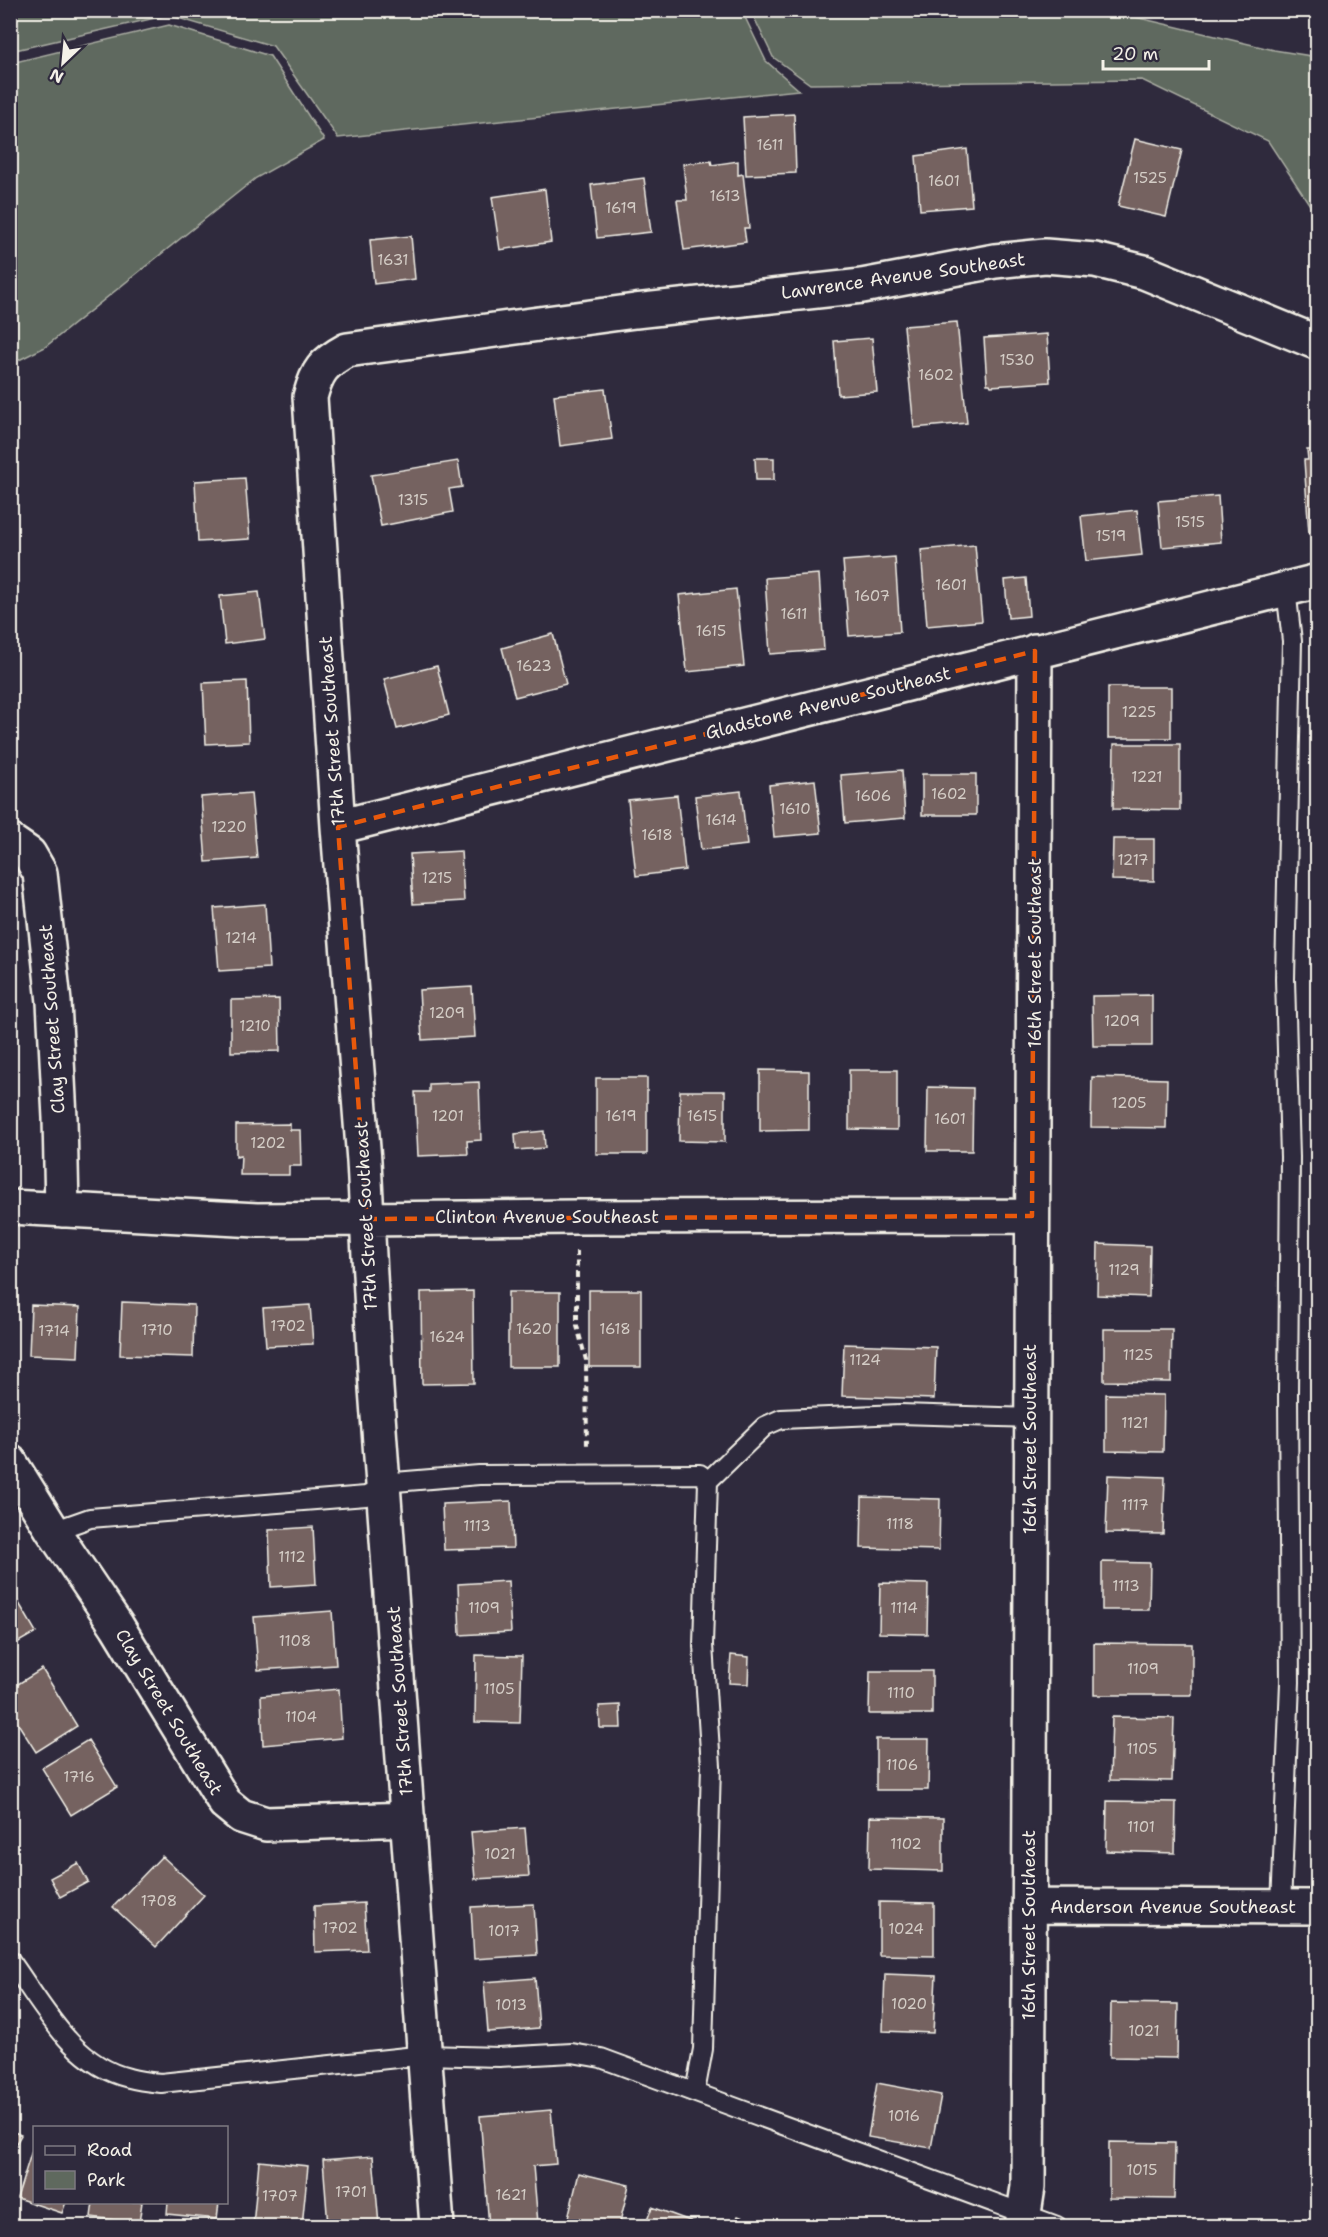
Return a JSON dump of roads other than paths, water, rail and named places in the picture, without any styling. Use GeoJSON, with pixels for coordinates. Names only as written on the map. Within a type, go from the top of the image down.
{"type":"FeatureCollection","features":[{"type":"Feature","properties":{"kind":"street","name":"Lawrence Avenue Southeast"},"geometry":{"type":"LineString","coordinates":[[476,333],[635,311],[861,286],[995,261],[1045,256],[1095,260],[1144,272],[1317,343]]}},
{"type":"Feature","properties":{"kind":"street","name":"17th Street Southeast"},"geometry":{"type":"LineString","coordinates":[[437,2226],[385,1485],[376,1388],[367,1219],[310,398],[316,377],[328,360],[347,350],[476,333]]}},
{"type":"Feature","properties":{"kind":"street","name":"Gladstone Avenue Southeast"},"geometry":{"type":"LineString","coordinates":[[338,826],[1317,581]]}},
{"type":"Feature","properties":{"kind":"street","name":"16th Street Southeast"},"geometry":{"type":"LineString","coordinates":[[1024,2220],[1028,2187],[1030,1418],[1035,1100],[1035,651]]}},
{"type":"Feature","properties":{"kind":"street","name":"Clay Street Southeast"},"geometry":{"type":"LineString","coordinates":[[10,841],[29,854],[40,873],[54,1002],[62,1210]]}},
{"type":"Feature","properties":{"kind":"street","name":"Clinton Avenue Southeast"},"geometry":{"type":"LineString","coordinates":[[10,1207],[256,1220],[1032,1216]]}},
{"type":"Feature","properties":{"kind":"street","name":"Clay Street Southeast"},"geometry":{"type":"LineString","coordinates":[[10,1462],[117,1626],[225,1803],[241,1816],[266,1824],[408,1819]]}},
{"type":"Feature","properties":{"kind":"street","name":"Anderson Avenue Southeast"},"geometry":{"type":"LineString","coordinates":[[1029,1906],[1317,1907]]}},
{"type":"Feature","properties":{"kind":"lane"},"geometry":{"type":"LineString","coordinates":[[1281,1908],[1290,1682],[1288,1394],[1290,1157],[1285,979],[1292,641],[1286,588]]}},
{"type":"Feature","properties":{"kind":"lane"},"geometry":{"type":"LineString","coordinates":[[695,2092],[702,2049],[711,1766],[703,1645],[708,1481],[765,1426],[781,1419],[900,1414],[1030,1418]]}},
{"type":"Feature","properties":{"kind":"lane"},"geometry":{"type":"LineString","coordinates":[[53,1531],[90,1518],[366,1496],[395,1482],[479,1475],[700,1474],[708,1481]]}},
{"type":"Feature","properties":{"kind":"lane"},"geometry":{"type":"LineString","coordinates":[[10,1960],[69,2043],[96,2064],[127,2078],[161,2083],[425,2055],[499,2057],[572,2053],[601,2058],[695,2092],[1024,2220],[1057,2226]]}}]}
